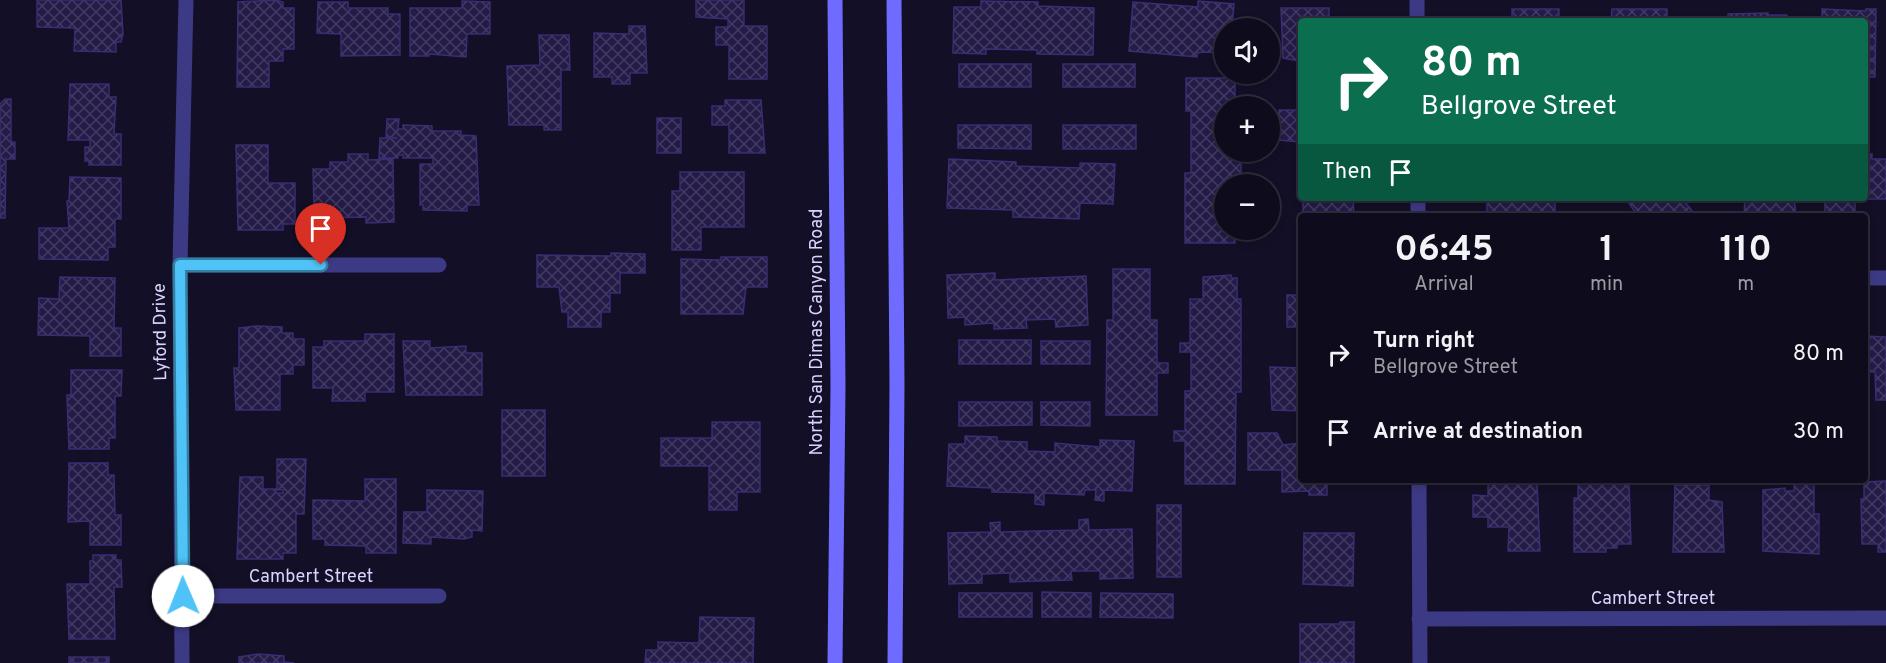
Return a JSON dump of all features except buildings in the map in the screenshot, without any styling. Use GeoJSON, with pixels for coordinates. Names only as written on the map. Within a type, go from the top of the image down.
{"type":"FeatureCollection","features":[{"type":"Feature","properties":{"kind":"main road","name":"North San Dimas Canyon Road"},"geometry":{"type":"LineString","coordinates":[[835,0],[838,374],[835,663]]}},
{"type":"Feature","properties":{"kind":"main road"},"geometry":{"type":"LineString","coordinates":[[894,0],[897,372],[895,663]]}},
{"type":"Feature","properties":{"kind":"street","name":"Lyford Drive"},"geometry":{"type":"LineString","coordinates":[[182,663],[180,265],[186,0]]}},
{"type":"Feature","properties":{"kind":"street"},"geometry":{"type":"LineString","coordinates":[[1417,0],[1417,18]]}},
{"type":"Feature","properties":{"kind":"street"},"geometry":{"type":"LineString","coordinates":[[180,265],[439,265]]}},
{"type":"Feature","properties":{"kind":"street"},"geometry":{"type":"LineString","coordinates":[[1868,278],[1886,278]]}},
{"type":"Feature","properties":{"kind":"street"},"geometry":{"type":"LineString","coordinates":[[1419,483],[1420,663]]}},
{"type":"Feature","properties":{"kind":"street","name":"Cambert Street"},"geometry":{"type":"LineString","coordinates":[[183,596],[439,596]]}},
{"type":"Feature","properties":{"kind":"street","name":"Cambert Street"},"geometry":{"type":"LineString","coordinates":[[1419,619],[1886,618]]}},
{"type":"Feature","properties":{"kind":"route"},"geometry":{"type":"LineString","coordinates":[[183,596],[180,265],[321,265]]}}]}
